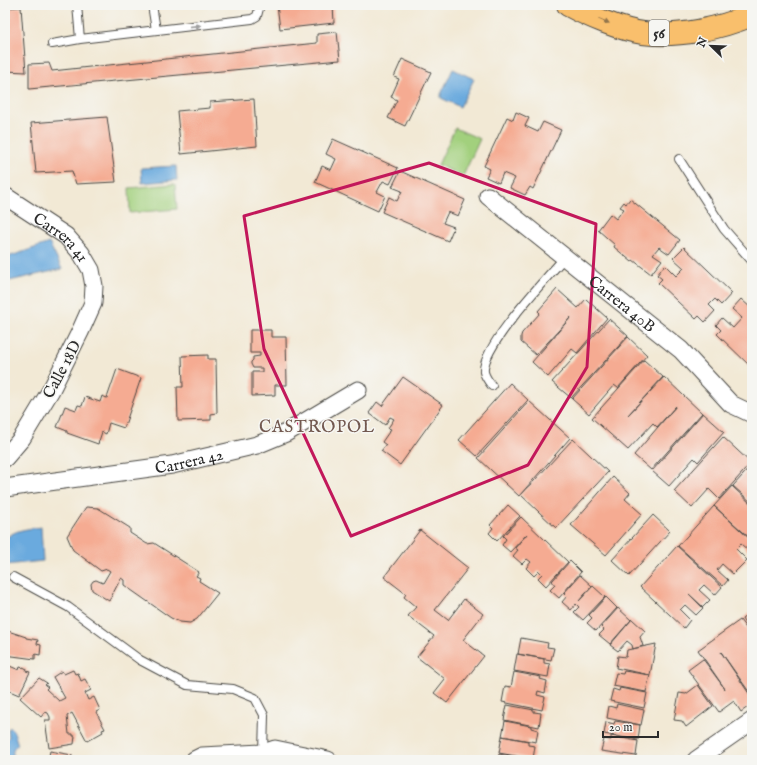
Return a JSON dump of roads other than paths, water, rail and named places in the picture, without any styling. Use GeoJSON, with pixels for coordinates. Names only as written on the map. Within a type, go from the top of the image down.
{"type":"FeatureCollection","features":[{"type":"Feature","properties":{"kind":"main road","name":"56"},"geometry":{"type":"LineString","coordinates":[[568,5],[617,26],[643,33],[688,32],[736,22],[752,15]]}},
{"type":"Feature","properties":{"kind":"street","name":"Carrera 41"},"geometry":{"type":"LineString","coordinates":[[5,196],[66,236],[81,253],[91,270]]}},
{"type":"Feature","properties":{"kind":"street","name":"Carrera 40B"},"geometry":{"type":"LineString","coordinates":[[488,196],[681,350],[731,404],[752,414]]}},
{"type":"Feature","properties":{"kind":"street","name":"Calle 18D"},"geometry":{"type":"LineString","coordinates":[[5,458],[22,438],[51,390],[80,332],[93,303],[94,286],[91,270]]}},
{"type":"Feature","properties":{"kind":"street","name":"Carrera 42"},"geometry":{"type":"LineString","coordinates":[[5,488],[172,465],[257,445],[286,433],[358,390]]}},
{"type":"Feature","properties":{"kind":"street"},"geometry":{"type":"LineString","coordinates":[[696,760],[752,721]]}},
{"type":"Feature","properties":{"kind":"street"},"geometry":{"type":"LineString","coordinates":[[194,760],[202,756],[263,753],[275,749],[328,760]]}},
{"type":"Feature","properties":{"kind":"lane"},"geometry":{"type":"LineString","coordinates":[[77,5],[80,39]]}},
{"type":"Feature","properties":{"kind":"lane"},"geometry":{"type":"LineString","coordinates":[[152,5],[156,30]]}},
{"type":"Feature","properties":{"kind":"lane"},"geometry":{"type":"LineString","coordinates":[[52,44],[80,39],[252,19],[257,16],[260,5]]}},
{"type":"Feature","properties":{"kind":"lane"},"geometry":{"type":"LineString","coordinates":[[679,159],[724,229],[752,261]]}},
{"type":"Feature","properties":{"kind":"lane"},"geometry":{"type":"LineString","coordinates":[[492,386],[484,373],[487,356],[500,334],[564,258]]}},
{"type":"Feature","properties":{"kind":"lane"},"geometry":{"type":"LineString","coordinates":[[13,577],[68,607],[140,660],[187,685],[233,689],[255,698],[264,715],[263,753]]}},
{"type":"Feature","properties":{"kind":"water"},"geometry":{"type":"Polygon","coordinates":[[[453,69],[474,79],[460,107],[441,98],[441,94],[453,69]]]}},
{"type":"Feature","properties":{"kind":"water"},"geometry":{"type":"Polygon","coordinates":[[[176,166],[177,180],[142,183],[141,168],[176,166]]]}},
{"type":"Feature","properties":{"kind":"water"},"geometry":{"type":"Polygon","coordinates":[[[49,243],[62,269],[5,282],[5,258],[49,243]]]}},
{"type":"Feature","properties":{"kind":"water"},"geometry":{"type":"Polygon","coordinates":[[[41,527],[43,561],[5,565],[5,539],[17,531],[41,527]]]}},
{"type":"Feature","properties":{"kind":"water"},"geometry":{"type":"Polygon","coordinates":[[[10,727],[14,732],[18,745],[13,749],[13,760],[5,760],[5,741],[9,737],[8,730],[10,727]]]}},
{"type":"Feature","properties":{"kind":"district","name":"CASTROPOL"},"geometry":{"type":"Point","coordinates":[317,426]}}]}
